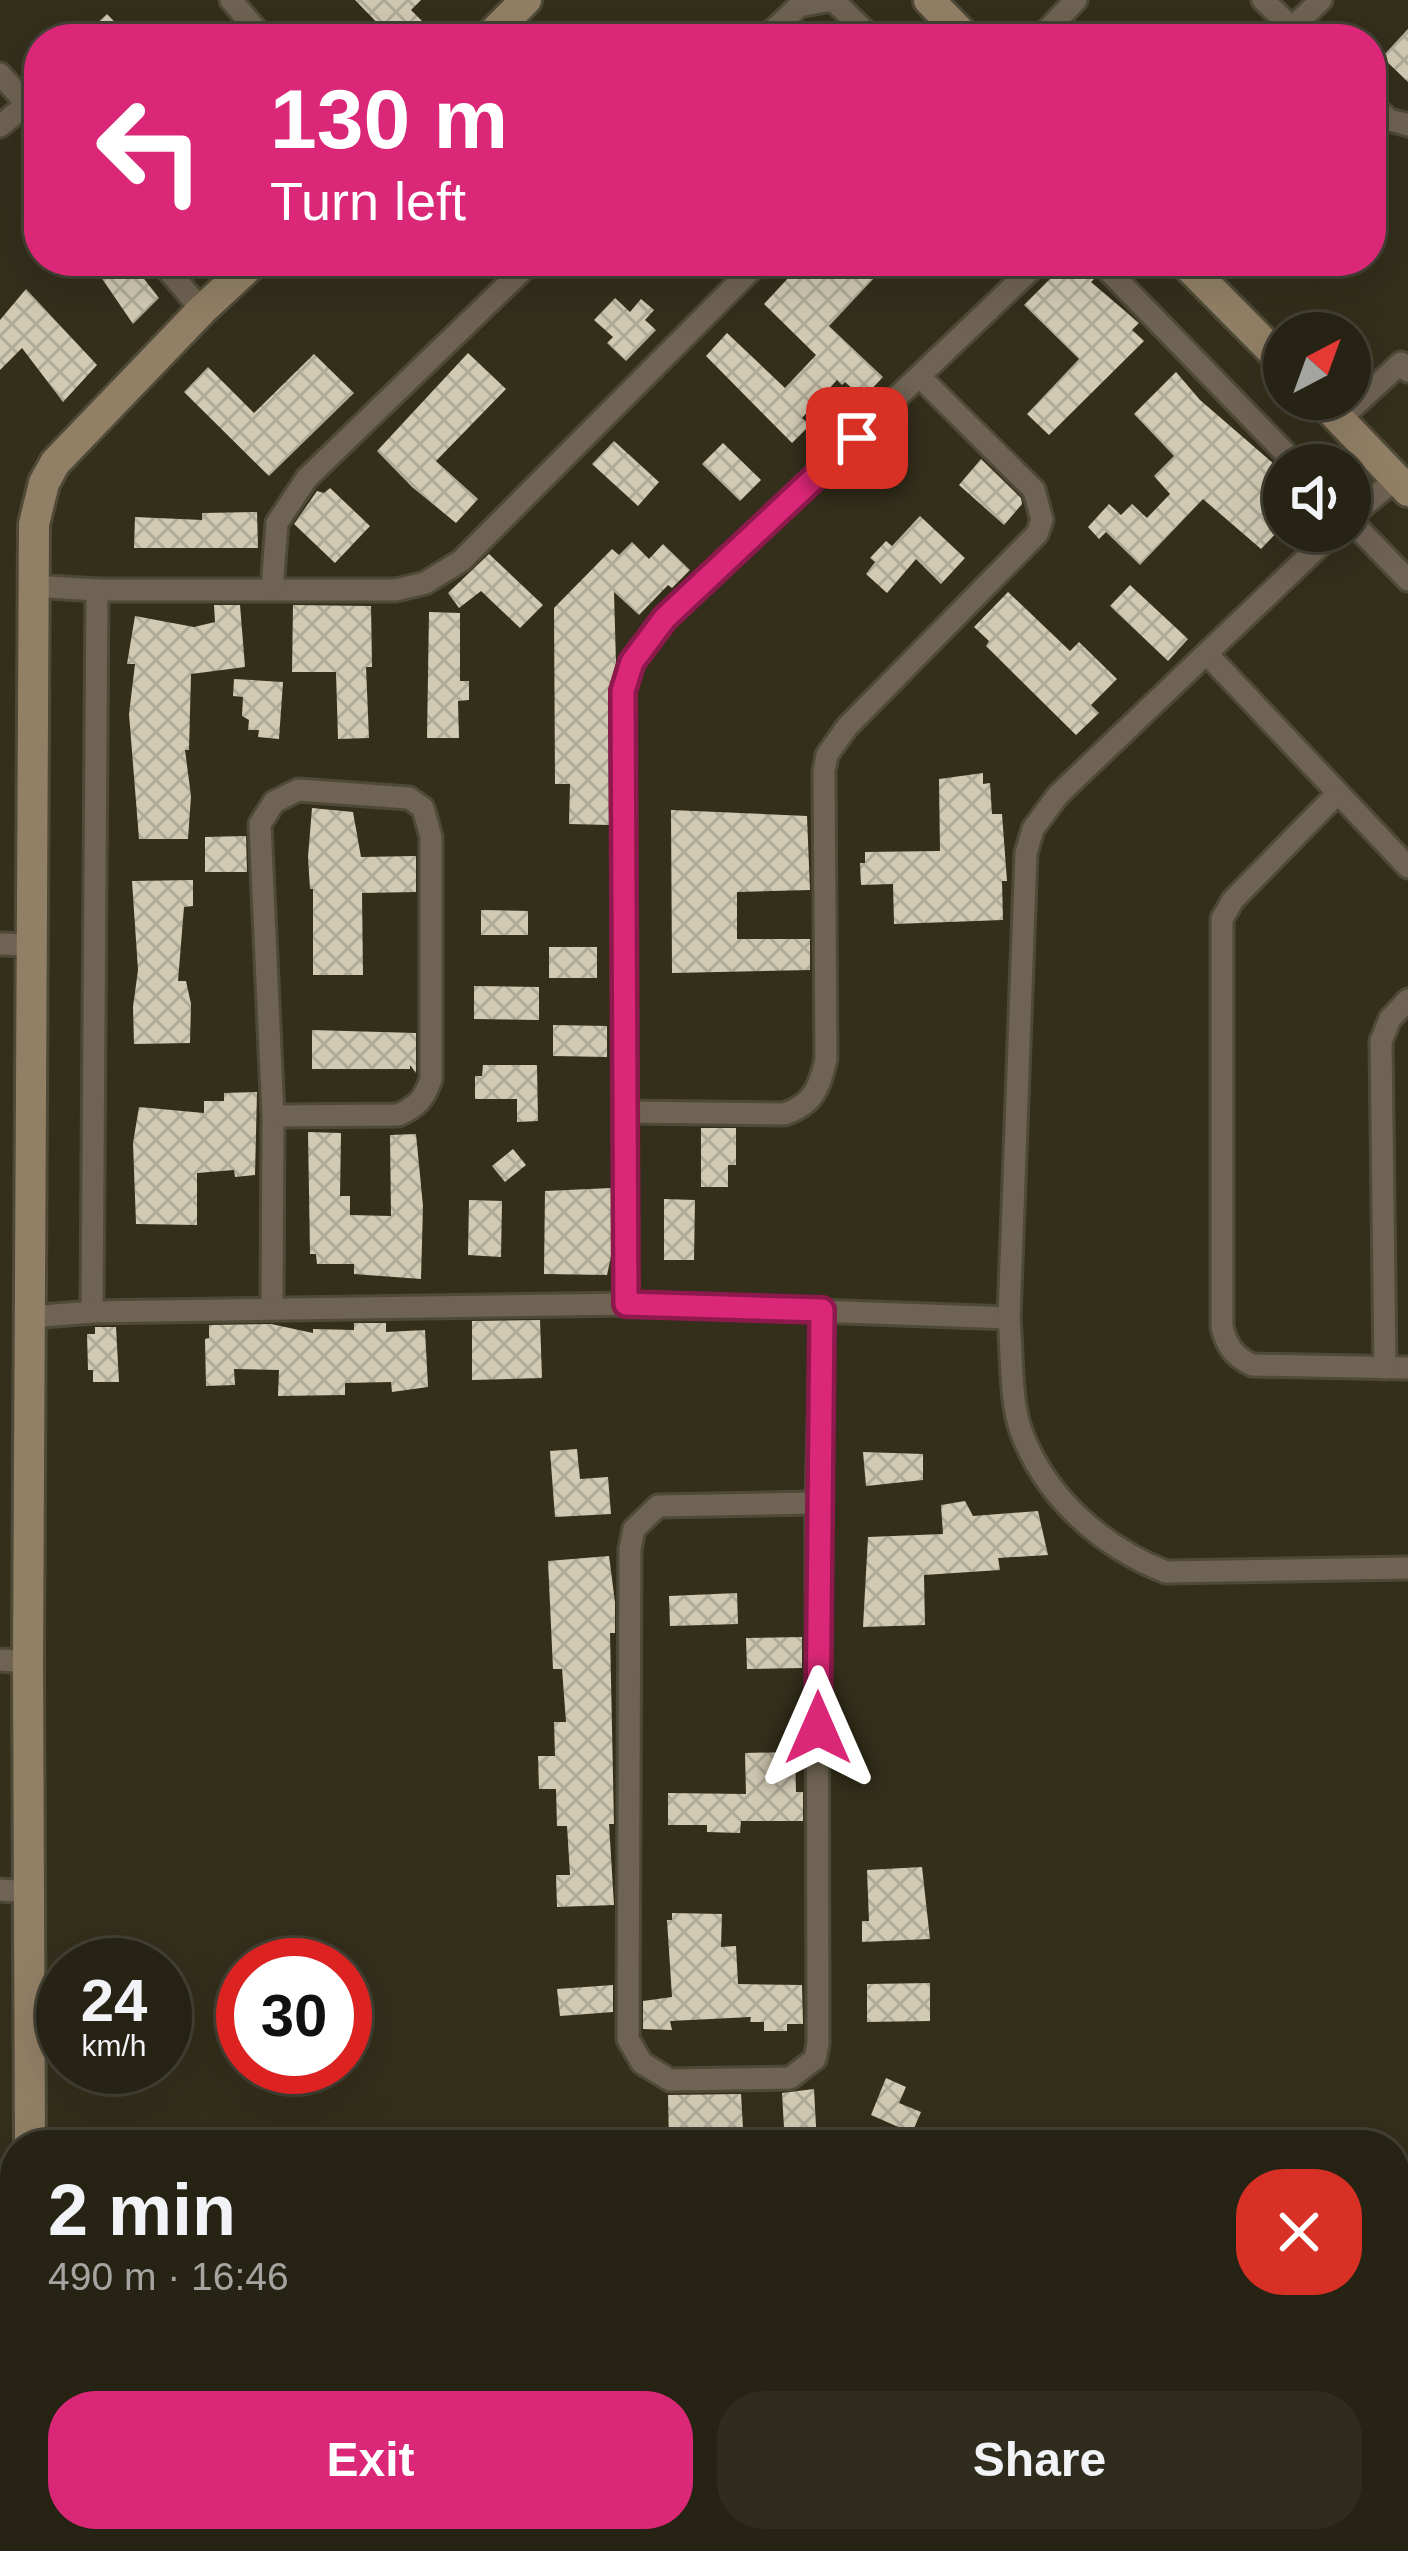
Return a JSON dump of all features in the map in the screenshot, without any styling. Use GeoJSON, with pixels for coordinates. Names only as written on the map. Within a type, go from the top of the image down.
{"type":"FeatureCollection","features":[{"type":"Feature","properties":{"kind":"street"},"geometry":{"type":"LineString","coordinates":[[231,0],[252,24]]}},
{"type":"Feature","properties":{"kind":"street"},"geometry":{"type":"LineString","coordinates":[[502,24],[526,0]]}},
{"type":"Feature","properties":{"kind":"street"},"geometry":{"type":"LineString","coordinates":[[780,24],[799,6],[832,0],[857,24]]}},
{"type":"Feature","properties":{"kind":"street"},"geometry":{"type":"LineString","coordinates":[[928,0],[952,24]]}},
{"type":"Feature","properties":{"kind":"street"},"geometry":{"type":"LineString","coordinates":[[1053,24],[1076,0]]}},
{"type":"Feature","properties":{"kind":"street"},"geometry":{"type":"LineString","coordinates":[[1264,0],[1289,24]]}},
{"type":"Feature","properties":{"kind":"street"},"geometry":{"type":"LineString","coordinates":[[0,74],[24,101]]}},
{"type":"Feature","properties":{"kind":"street"},"geometry":{"type":"LineString","coordinates":[[173,276],[202,310]]}},
{"type":"Feature","properties":{"kind":"street"},"geometry":{"type":"LineString","coordinates":[[29,2130],[15,1891],[14,1661],[31,1317],[15,944],[34,524],[44,483],[55,463],[239,276]]}},
{"type":"Feature","properties":{"kind":"street"},"geometry":{"type":"LineString","coordinates":[[272,589],[277,524],[307,478],[516,276]]}},
{"type":"Feature","properties":{"kind":"street"},"geometry":{"type":"LineString","coordinates":[[32,586],[396,590],[446,573],[745,276]]}},
{"type":"Feature","properties":{"kind":"street"},"geometry":{"type":"LineString","coordinates":[[626,1304],[623,691],[632,662],[665,618],[1025,276]]}},
{"type":"Feature","properties":{"kind":"street"},"geometry":{"type":"LineString","coordinates":[[1114,276],[1277,444]]}},
{"type":"Feature","properties":{"kind":"street"},"geometry":{"type":"LineString","coordinates":[[1198,276],[1263,342]]}},
{"type":"Feature","properties":{"kind":"street"},"geometry":{"type":"LineString","coordinates":[[1371,385],[1406,364]]}},
{"type":"Feature","properties":{"kind":"street"},"geometry":{"type":"LineString","coordinates":[[628,1112],[784,1114],[800,1108],[821,1083],[826,1059],[827,755],[847,727],[1037,534],[1042,520],[1034,490],[921,378]]}},
{"type":"Feature","properties":{"kind":"street"},"geometry":{"type":"LineString","coordinates":[[1340,420],[1402,485],[1371,505]]}},
{"type":"Feature","properties":{"kind":"street"},"geometry":{"type":"LineString","coordinates":[[1371,541],[1408,580]]}},
{"type":"Feature","properties":{"kind":"street"},"geometry":{"type":"LineString","coordinates":[[1314,552],[1058,795],[1034,829],[1026,853],[1009,1318],[1019,1427],[1045,1480],[1090,1527],[1130,1558],[1166,1572],[1408,1568]]}},
{"type":"Feature","properties":{"kind":"street"},"geometry":{"type":"LineString","coordinates":[[92,1312],[97,590]]}},
{"type":"Feature","properties":{"kind":"street"},"geometry":{"type":"LineString","coordinates":[[1208,654],[1408,867]]}},
{"type":"Feature","properties":{"kind":"street"},"geometry":{"type":"LineString","coordinates":[[272,1116],[398,1115],[415,1108],[426,1094],[431,1078],[431,837],[423,808],[409,798],[298,790],[274,802],[260,824],[272,1116],[272,1309]]}},
{"type":"Feature","properties":{"kind":"street"},"geometry":{"type":"LineString","coordinates":[[1336,795],[1233,900],[1222,920],[1222,1327],[1226,1344],[1252,1365],[1397,1368],[1381,1041],[1390,1019],[1408,1000]]}},
{"type":"Feature","properties":{"kind":"street"},"geometry":{"type":"LineString","coordinates":[[31,1317],[92,1312],[626,1304],[1009,1318]]}},
{"type":"Feature","properties":{"kind":"street"},"geometry":{"type":"LineString","coordinates":[[818,1503],[658,1505],[634,1529],[628,2038],[642,2063],[670,2080],[790,2078],[814,2059],[818,2044],[822,1310]]}},
{"type":"Feature","properties":{"kind":"building"},"geometry":{"type":"Polygon","coordinates":[[[355,0],[421,0],[411,10],[425,24],[378,24],[355,0]]]}},
{"type":"Feature","properties":{"kind":"building"},"geometry":{"type":"Polygon","coordinates":[[[107,14],[117,24],[96,24],[107,14]]]}},
{"type":"Feature","properties":{"kind":"building"},"geometry":{"type":"Polygon","coordinates":[[[1408,29],[1408,82],[1386,61],[1386,53],[1408,29]]]}},
{"type":"Feature","properties":{"kind":"building"},"geometry":{"type":"Polygon","coordinates":[[[100,276],[142,276],[159,298],[133,324],[100,276]]]}},
{"type":"Feature","properties":{"kind":"building"},"geometry":{"type":"Polygon","coordinates":[[[790,276],[876,276],[829,326],[883,377],[863,398],[837,380],[802,418],[810,425],[792,443],[706,356],[727,333],[785,388],[816,355],[764,304],[790,276]]]}},
{"type":"Feature","properties":{"kind":"building"},"geometry":{"type":"Polygon","coordinates":[[[1053,276],[1091,276],[1091,282],[1139,323],[1132,330],[1144,341],[1049,435],[1027,414],[1079,359],[1024,305],[1053,276]]]}},
{"type":"Feature","properties":{"kind":"building"},"geometry":{"type":"Polygon","coordinates":[[[26,289],[97,365],[63,402],[22,348],[0,370],[0,320],[26,289]]]}},
{"type":"Feature","properties":{"kind":"building"},"geometry":{"type":"Polygon","coordinates":[[[615,298],[630,312],[641,299],[654,310],[645,320],[656,330],[626,361],[607,343],[613,337],[594,320],[615,298]]]}},
{"type":"Feature","properties":{"kind":"building"},"geometry":{"type":"Polygon","coordinates":[[[468,353],[506,389],[436,461],[478,499],[456,523],[377,451],[468,353]]]}},
{"type":"Feature","properties":{"kind":"building"},"geometry":{"type":"Polygon","coordinates":[[[314,354],[354,393],[269,476],[184,392],[208,367],[254,413],[314,354]]]}},
{"type":"Feature","properties":{"kind":"building"},"geometry":{"type":"Polygon","coordinates":[[[1176,372],[1200,400],[1263,455],[1261,549],[1203,499],[1140,565],[1106,532],[1099,539],[1088,527],[1109,504],[1121,515],[1132,504],[1147,518],[1170,494],[1154,476],[1174,456],[1134,414],[1176,372]]]}},
{"type":"Feature","properties":{"kind":"building"},"geometry":{"type":"Polygon","coordinates":[[[614,441],[659,482],[638,506],[592,464],[614,441]]]}},
{"type":"Feature","properties":{"kind":"building"},"geometry":{"type":"Polygon","coordinates":[[[723,443],[761,480],[740,501],[702,464],[723,443]]]}},
{"type":"Feature","properties":{"kind":"building"},"geometry":{"type":"Polygon","coordinates":[[[981,459],[1021,498],[1022,504],[1004,525],[959,485],[981,459]]]}},
{"type":"Feature","properties":{"kind":"building"},"geometry":{"type":"Polygon","coordinates":[[[330,488],[370,526],[335,563],[294,524],[317,491],[330,488]]]}},
{"type":"Feature","properties":{"kind":"building"},"geometry":{"type":"Polygon","coordinates":[[[257,512],[258,548],[134,548],[135,517],[202,520],[202,513],[257,512]]]}},
{"type":"Feature","properties":{"kind":"building"},"geometry":{"type":"Polygon","coordinates":[[[920,516],[965,558],[941,584],[916,559],[887,593],[866,574],[875,562],[870,558],[886,541],[892,546],[920,516]]]}},
{"type":"Feature","properties":{"kind":"building"},"geometry":{"type":"Polygon","coordinates":[[[632,542],[649,559],[663,544],[690,570],[639,615],[614,592],[616,663],[608,691],[609,825],[569,824],[570,784],[555,784],[554,608],[612,549],[619,555],[632,542]]]}},
{"type":"Feature","properties":{"kind":"building"},"geometry":{"type":"Polygon","coordinates":[[[489,554],[543,605],[520,628],[481,591],[459,608],[448,593],[489,554]]]}},
{"type":"Feature","properties":{"kind":"building"},"geometry":{"type":"Polygon","coordinates":[[[1130,585],[1188,639],[1168,661],[1110,606],[1130,585]]]}},
{"type":"Feature","properties":{"kind":"building"},"geometry":{"type":"Polygon","coordinates":[[[1008,592],[1070,651],[1079,642],[1117,679],[1091,705],[1099,713],[1076,735],[986,646],[989,641],[974,627],[1008,592]]]}},
{"type":"Feature","properties":{"kind":"building"},"geometry":{"type":"Polygon","coordinates":[[[214,605],[240,605],[245,667],[191,674],[189,750],[185,750],[191,796],[188,839],[139,839],[129,714],[135,664],[127,664],[135,616],[194,627],[215,622],[214,605]]]}},
{"type":"Feature","properties":{"kind":"building"},"geometry":{"type":"Polygon","coordinates":[[[293,605],[371,606],[372,667],[366,667],[369,738],[338,739],[336,672],[292,672],[293,605]]]}},
{"type":"Feature","properties":{"kind":"building"},"geometry":{"type":"Polygon","coordinates":[[[429,612],[460,613],[460,681],[469,681],[469,700],[458,701],[459,738],[427,738],[429,612]]]}},
{"type":"Feature","properties":{"kind":"building"},"geometry":{"type":"Polygon","coordinates":[[[234,679],[283,682],[279,739],[258,737],[259,730],[248,730],[249,720],[242,716],[243,697],[233,696],[234,679]]]}},
{"type":"Feature","properties":{"kind":"building"},"geometry":{"type":"Polygon","coordinates":[[[983,773],[983,784],[990,783],[992,814],[1002,814],[1007,881],[1002,881],[1003,920],[894,924],[893,884],[861,885],[860,863],[865,863],[865,852],[940,851],[939,779],[983,773]]]}},
{"type":"Feature","properties":{"kind":"building"},"geometry":{"type":"Polygon","coordinates":[[[312,808],[353,812],[361,857],[416,856],[416,892],[362,893],[363,975],[313,975],[313,889],[308,857],[312,808]]]}},
{"type":"Feature","properties":{"kind":"building"},"geometry":{"type":"Polygon","coordinates":[[[671,810],[807,816],[810,890],[737,892],[737,939],[810,939],[810,970],[672,973],[671,810]]]}},
{"type":"Feature","properties":{"kind":"building"},"geometry":{"type":"Polygon","coordinates":[[[246,836],[247,872],[205,872],[205,837],[246,836]]]}},
{"type":"Feature","properties":{"kind":"building"},"geometry":{"type":"Polygon","coordinates":[[[193,880],[193,906],[184,907],[178,981],[186,981],[191,1004],[190,1043],[134,1044],[138,970],[132,881],[193,880]]]}},
{"type":"Feature","properties":{"kind":"building"},"geometry":{"type":"Polygon","coordinates":[[[481,910],[528,911],[528,935],[481,935],[481,910]]]}},
{"type":"Feature","properties":{"kind":"building"},"geometry":{"type":"Polygon","coordinates":[[[549,947],[597,947],[597,978],[549,978],[549,947]]]}},
{"type":"Feature","properties":{"kind":"building"},"geometry":{"type":"Polygon","coordinates":[[[474,986],[539,987],[539,1020],[474,1019],[474,986]]]}},
{"type":"Feature","properties":{"kind":"building"},"geometry":{"type":"Polygon","coordinates":[[[553,1025],[607,1026],[607,1057],[553,1056],[553,1025]]]}},
{"type":"Feature","properties":{"kind":"building"},"geometry":{"type":"Polygon","coordinates":[[[312,1030],[416,1033],[416,1073],[410,1065],[410,1069],[312,1069],[312,1030]]]}},
{"type":"Feature","properties":{"kind":"building"},"geometry":{"type":"Polygon","coordinates":[[[483,1065],[537,1065],[538,1121],[517,1122],[517,1099],[475,1099],[475,1076],[482,1076],[483,1065]]]}},
{"type":"Feature","properties":{"kind":"building"},"geometry":{"type":"Polygon","coordinates":[[[257,1092],[255,1175],[235,1177],[234,1170],[197,1173],[197,1225],[136,1224],[133,1143],[139,1107],[204,1113],[204,1101],[224,1101],[224,1093],[257,1092]]]}},
{"type":"Feature","properties":{"kind":"building"},"geometry":{"type":"Polygon","coordinates":[[[701,1128],[736,1128],[736,1165],[728,1165],[728,1187],[701,1187],[701,1128]]]}},
{"type":"Feature","properties":{"kind":"building"},"geometry":{"type":"Polygon","coordinates":[[[308,1132],[341,1133],[340,1196],[350,1196],[350,1215],[391,1216],[390,1135],[416,1134],[423,1206],[421,1279],[354,1274],[354,1264],[317,1264],[316,1254],[310,1254],[308,1132]]]}},
{"type":"Feature","properties":{"kind":"building"},"geometry":{"type":"Polygon","coordinates":[[[513,1149],[526,1165],[505,1182],[492,1166],[513,1149]]]}},
{"type":"Feature","properties":{"kind":"building"},"geometry":{"type":"Polygon","coordinates":[[[611,1188],[612,1252],[607,1275],[544,1274],[545,1191],[611,1188]]]}},
{"type":"Feature","properties":{"kind":"building"},"geometry":{"type":"Polygon","coordinates":[[[664,1199],[695,1200],[694,1260],[664,1260],[664,1199]]]}},
{"type":"Feature","properties":{"kind":"building"},"geometry":{"type":"Polygon","coordinates":[[[469,1200],[502,1201],[501,1257],[468,1255],[469,1200]]]}},
{"type":"Feature","properties":{"kind":"building"},"geometry":{"type":"Polygon","coordinates":[[[540,1320],[542,1378],[472,1380],[472,1321],[540,1320]]]}},
{"type":"Feature","properties":{"kind":"building"},"geometry":{"type":"Polygon","coordinates":[[[354,1323],[386,1323],[386,1332],[425,1330],[428,1387],[392,1392],[391,1382],[345,1383],[345,1395],[278,1396],[279,1370],[234,1369],[235,1385],[206,1386],[209,1325],[271,1324],[313,1333],[313,1329],[354,1330],[354,1323]]]}},
{"type":"Feature","properties":{"kind":"building"},"geometry":{"type":"Polygon","coordinates":[[[95,1327],[116,1327],[119,1382],[93,1382],[87,1334],[95,1334],[95,1327]]]}},
{"type":"Feature","properties":{"kind":"building"},"geometry":{"type":"Polygon","coordinates":[[[577,1449],[580,1479],[608,1477],[611,1514],[555,1517],[550,1451],[577,1449]]]}},
{"type":"Feature","properties":{"kind":"building"},"geometry":{"type":"Polygon","coordinates":[[[863,1452],[923,1454],[923,1480],[866,1486],[863,1452]]]}},
{"type":"Feature","properties":{"kind":"building"},"geometry":{"type":"Polygon","coordinates":[[[965,1501],[973,1516],[1038,1511],[1048,1555],[998,1558],[1000,1570],[924,1575],[925,1625],[863,1627],[868,1537],[943,1534],[941,1505],[965,1501]]]}},
{"type":"Feature","properties":{"kind":"building"},"geometry":{"type":"Polygon","coordinates":[[[609,1556],[615,1602],[615,1633],[610,1633],[614,1824],[609,1824],[614,1905],[557,1907],[556,1875],[570,1875],[567,1826],[557,1826],[556,1789],[539,1789],[538,1756],[555,1756],[554,1722],[566,1722],[562,1669],[553,1669],[548,1561],[609,1556]]]}},
{"type":"Feature","properties":{"kind":"building"},"geometry":{"type":"Polygon","coordinates":[[[737,1593],[738,1624],[670,1626],[669,1596],[737,1593]]]}},
{"type":"Feature","properties":{"kind":"building"},"geometry":{"type":"Polygon","coordinates":[[[802,1637],[802,1668],[747,1669],[746,1638],[802,1637]]]}},
{"type":"Feature","properties":{"kind":"building"},"geometry":{"type":"Polygon","coordinates":[[[795,1752],[796,1792],[803,1792],[803,1821],[741,1821],[740,1833],[707,1832],[707,1825],[668,1825],[668,1793],[746,1794],[745,1753],[795,1752]]]}},
{"type":"Feature","properties":{"kind":"building"},"geometry":{"type":"Polygon","coordinates":[[[922,1867],[930,1939],[862,1942],[862,1921],[869,1921],[867,1870],[922,1867]]]}},
{"type":"Feature","properties":{"kind":"building"},"geometry":{"type":"Polygon","coordinates":[[[672,1913],[722,1914],[721,1947],[736,1946],[738,1984],[802,1985],[803,2024],[787,2024],[787,2031],[764,2031],[764,2022],[750,2022],[751,2017],[670,2021],[672,2030],[643,2029],[643,2001],[672,1997],[667,1920],[672,1920],[672,1913]]]}},
{"type":"Feature","properties":{"kind":"building"},"geometry":{"type":"Polygon","coordinates":[[[930,1983],[930,2021],[867,2022],[867,1984],[930,1983]]]}},
{"type":"Feature","properties":{"kind":"building"},"geometry":{"type":"Polygon","coordinates":[[[613,1985],[613,2012],[560,2016],[557,1989],[613,1985]]]}},
{"type":"Feature","properties":{"kind":"building"},"geometry":{"type":"Polygon","coordinates":[[[886,2078],[906,2087],[899,2103],[921,2112],[913,2130],[871,2115],[886,2078]]]}},
{"type":"Feature","properties":{"kind":"building"},"geometry":{"type":"Polygon","coordinates":[[[814,2089],[816,2130],[784,2130],[782,2093],[814,2089]]]}},
{"type":"Feature","properties":{"kind":"building"},"geometry":{"type":"Polygon","coordinates":[[[741,2094],[743,2130],[669,2130],[668,2095],[741,2094]]]}},
{"type":"Feature","properties":{"kind":"route"},"geometry":{"type":"LineString","coordinates":[[818,1728],[822,1310],[626,1304],[623,691],[632,662],[665,618],[857,438]]}}]}
